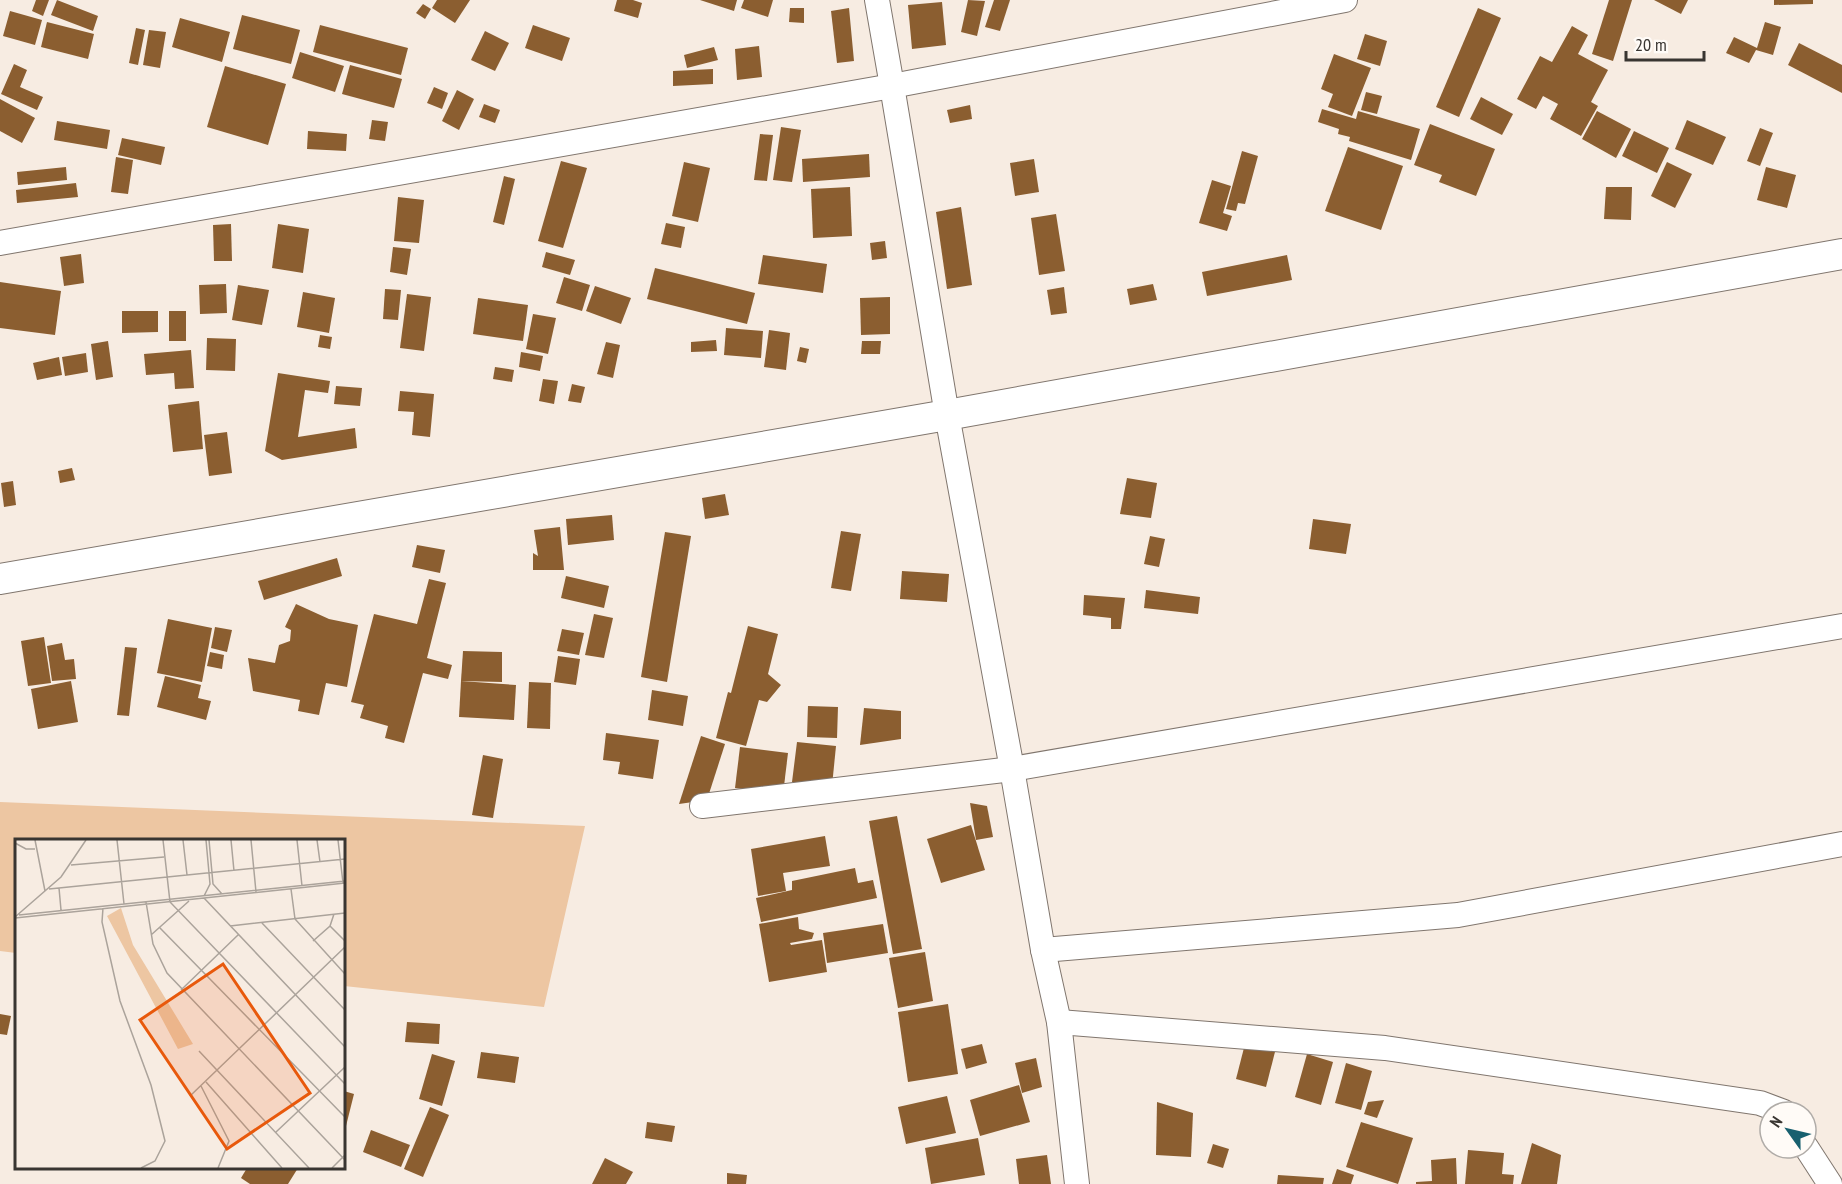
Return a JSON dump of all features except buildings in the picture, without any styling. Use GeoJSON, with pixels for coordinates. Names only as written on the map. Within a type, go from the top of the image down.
{"type":"FeatureCollection","features":[{"type":"Feature","properties":{"kind":"street"},"geometry":{"type":"LineString","coordinates":[[877,0],[947,415],[1043,950],[1059,1022],[1077,1184]]}},
{"type":"Feature","properties":{"kind":"street"},"geometry":{"type":"LineString","coordinates":[[0,243],[892,86],[1345,0]]}},
{"type":"Feature","properties":{"kind":"street"},"geometry":{"type":"LineString","coordinates":[[0,579],[947,415],[1842,254]]}},
{"type":"Feature","properties":{"kind":"street"},"geometry":{"type":"LineString","coordinates":[[702,806],[1012,769],[1842,626]]}},
{"type":"Feature","properties":{"kind":"street"},"geometry":{"type":"LineString","coordinates":[[1043,950],[1458,915],[1842,844]]}},
{"type":"Feature","properties":{"kind":"street"},"geometry":{"type":"LineString","coordinates":[[1059,1022],[1385,1048],[1758,1103]]}},
{"type":"Feature","properties":{"kind":"street"},"geometry":{"type":"LineString","coordinates":[[1814,1160],[1830,1184]]}},
{"type":"Feature","properties":{"kind":"shaded area"},"geometry":{"type":"Polygon","coordinates":[[[0,802],[585,826],[544,1007],[345,986],[345,839],[15,839],[15,953],[0,951],[0,802]]]}}]}
